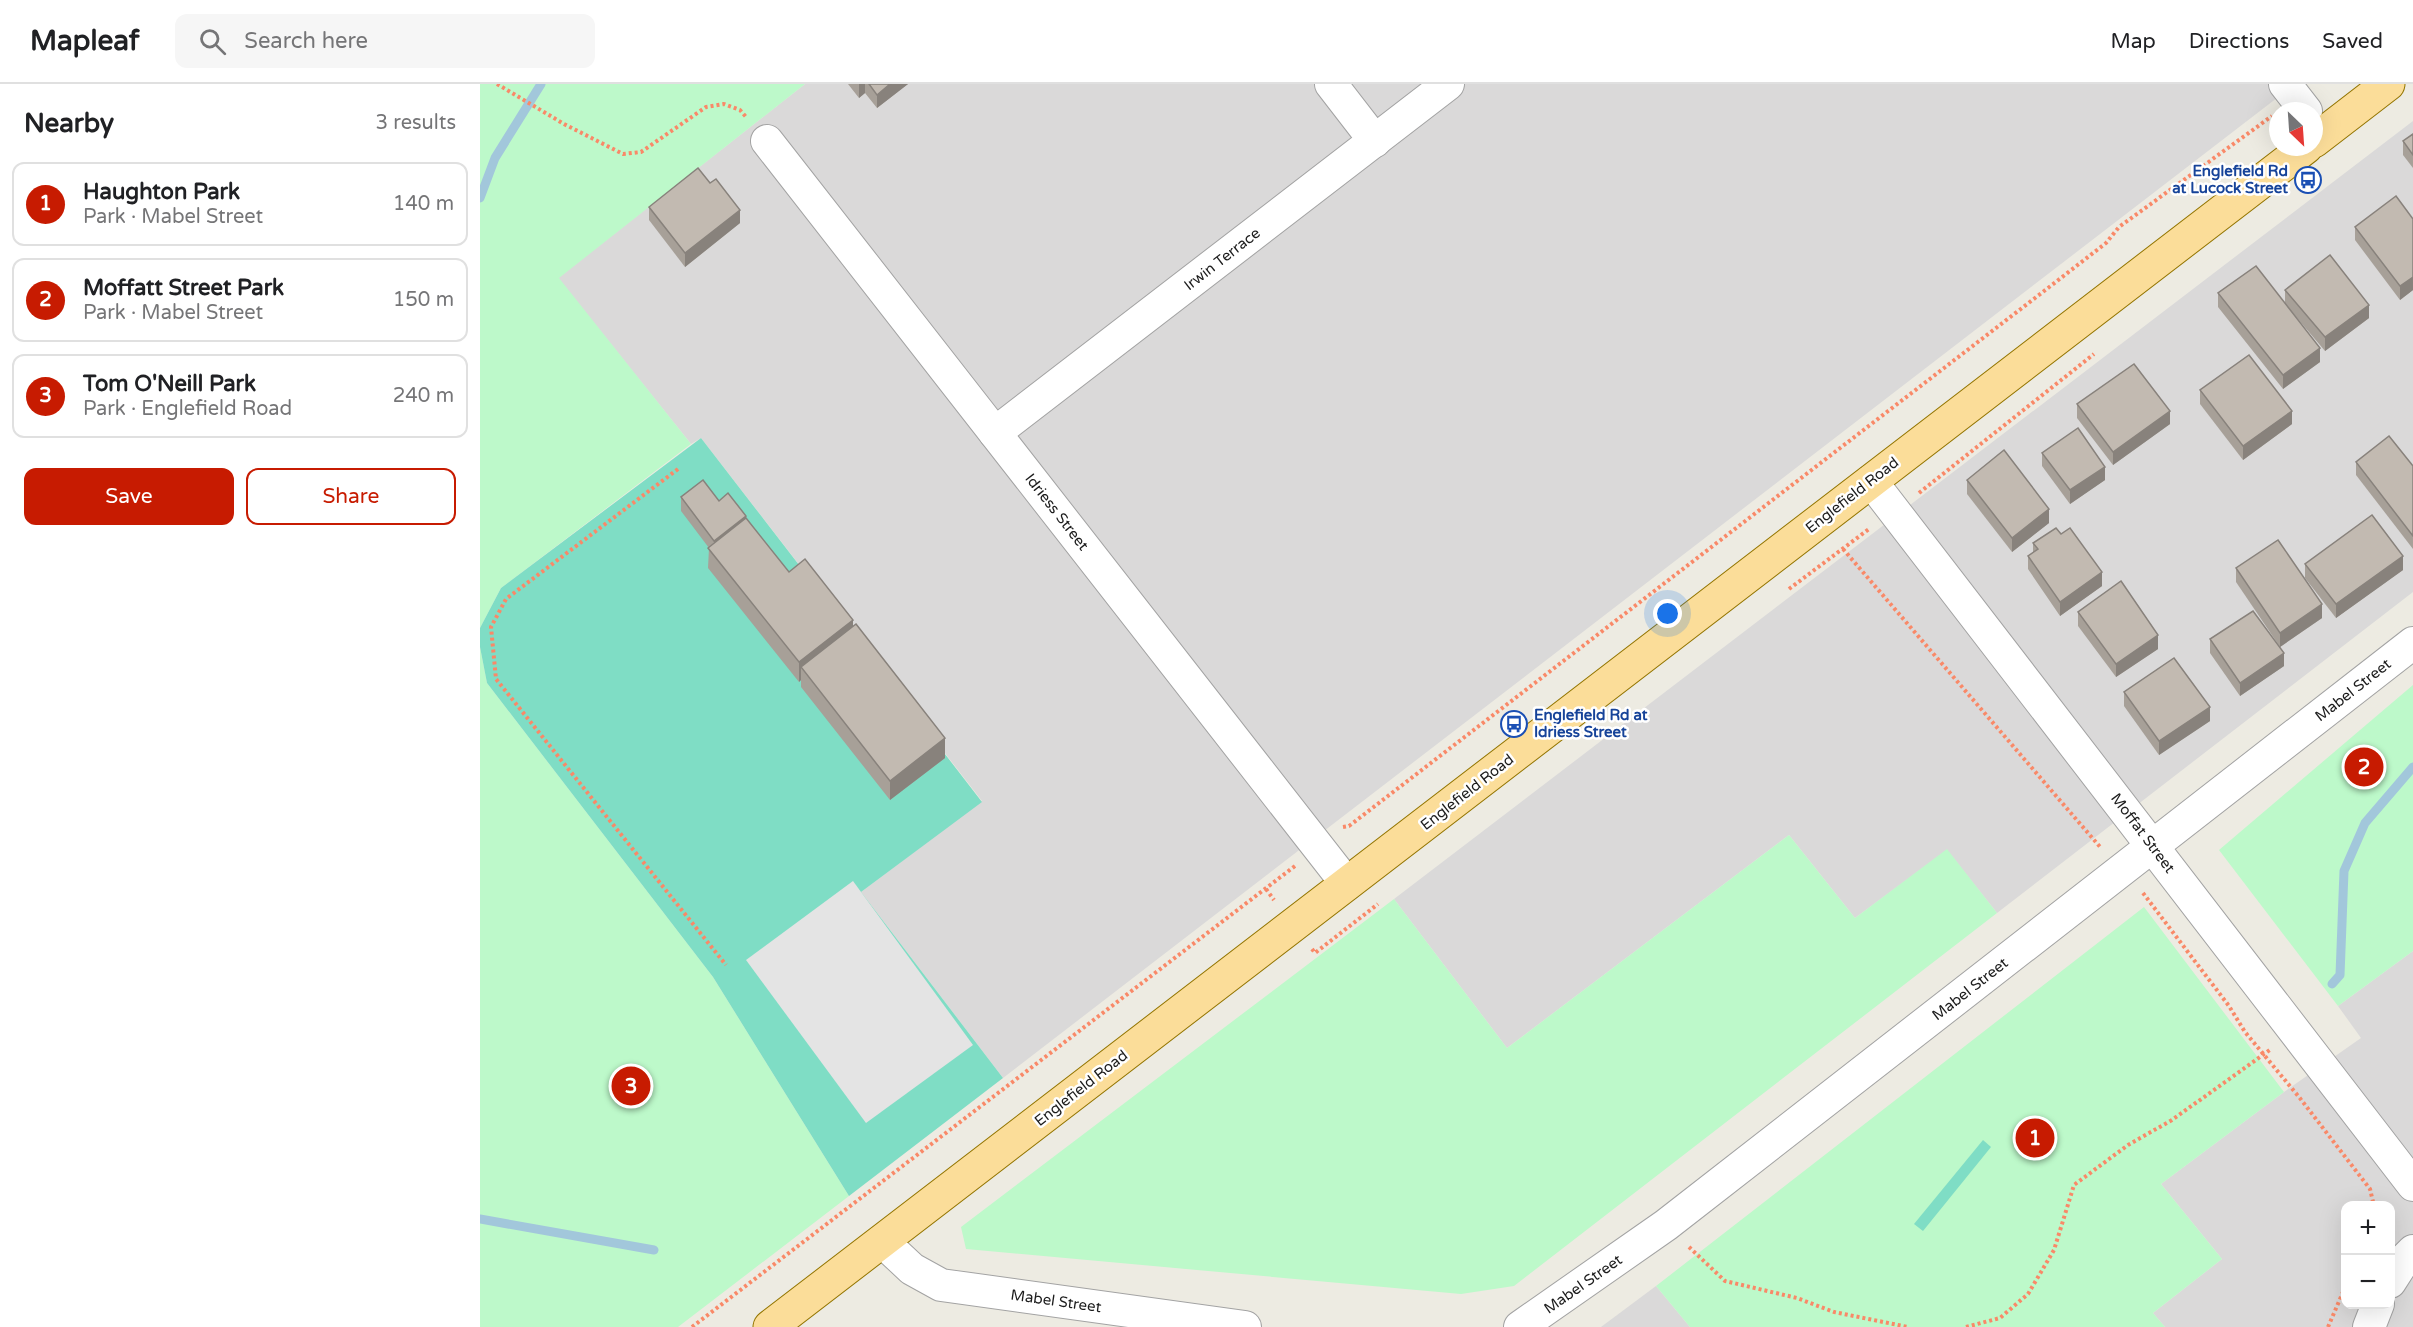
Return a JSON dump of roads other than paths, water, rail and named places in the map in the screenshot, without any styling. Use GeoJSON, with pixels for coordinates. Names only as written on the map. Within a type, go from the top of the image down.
{"type":"FeatureCollection","features":[{"type":"Feature","properties":{"kind":"main road","name":"Englefield Road"},"geometry":{"type":"LineString","coordinates":[[2323,112],[2388,84]]}},
{"type":"Feature","properties":{"kind":"main road","name":"Englefield Road"},"geometry":{"type":"LineString","coordinates":[[770,1327],[1871,481],[2269,150]]}},
{"type":"Feature","properties":{"kind":"street"},"geometry":{"type":"LineString","coordinates":[[1331,84],[1375,141]]}},
{"type":"Feature","properties":{"kind":"street","name":"Irwin Terrace"},"geometry":{"type":"LineString","coordinates":[[995,433],[1448,84]]}},
{"type":"Feature","properties":{"kind":"street","name":"Idriess Street"},"geometry":{"type":"LineString","coordinates":[[767,141],[1347,884]]}},
{"type":"Feature","properties":{"kind":"street","name":"Moffat Street"},"geometry":{"type":"LineString","coordinates":[[1871,481],[2413,1185]]}},
{"type":"Feature","properties":{"kind":"street","name":"Mabel Street"},"geometry":{"type":"LineString","coordinates":[[1520,1327],[1666,1225],[2413,643]]}},
{"type":"Feature","properties":{"kind":"street","name":"Mabel Street"},"geometry":{"type":"LineString","coordinates":[[882,1240],[912,1269],[941,1285],[1245,1327]]}},
{"type":"Feature","properties":{"kind":"street"},"geometry":{"type":"LineString","coordinates":[[2395,1275],[2404,1260],[2413,1251]]}},
{"type":"Feature","properties":{"kind":"street"},"geometry":{"type":"LineString","coordinates":[[2369,1327],[2376,1309]]}},
{"type":"Feature","properties":{"kind":"waterway"},"geometry":{"type":"LineString","coordinates":[[480,198],[495,158],[541,84]]}},
{"type":"Feature","properties":{"kind":"waterway"},"geometry":{"type":"LineString","coordinates":[[2332,984],[2340,975],[2344,871],[2365,823],[2413,767]]}},
{"type":"Feature","properties":{"kind":"waterway"},"geometry":{"type":"LineString","coordinates":[[480,1219],[654,1250]]}},
{"type":"Feature","properties":{"kind":"place","name":"Englefield Rd at Lucock Street"},"geometry":{"type":"Point","coordinates":[2308,180]}},
{"type":"Feature","properties":{"kind":"place","name":"Englefield Rd at Idriess Street"},"geometry":{"type":"Point","coordinates":[1514,724]}},
{"type":"Feature","properties":{"kind":"place","name":"Moffatt Street Park"},"geometry":{"type":"Point","coordinates":[2364,767]}},
{"type":"Feature","properties":{"kind":"place","name":"Tom O'Neill Park"},"geometry":{"type":"Point","coordinates":[631,1086]}},
{"type":"Feature","properties":{"kind":"place","name":"Haughton Park"},"geometry":{"type":"Point","coordinates":[2035,1138]}}]}
